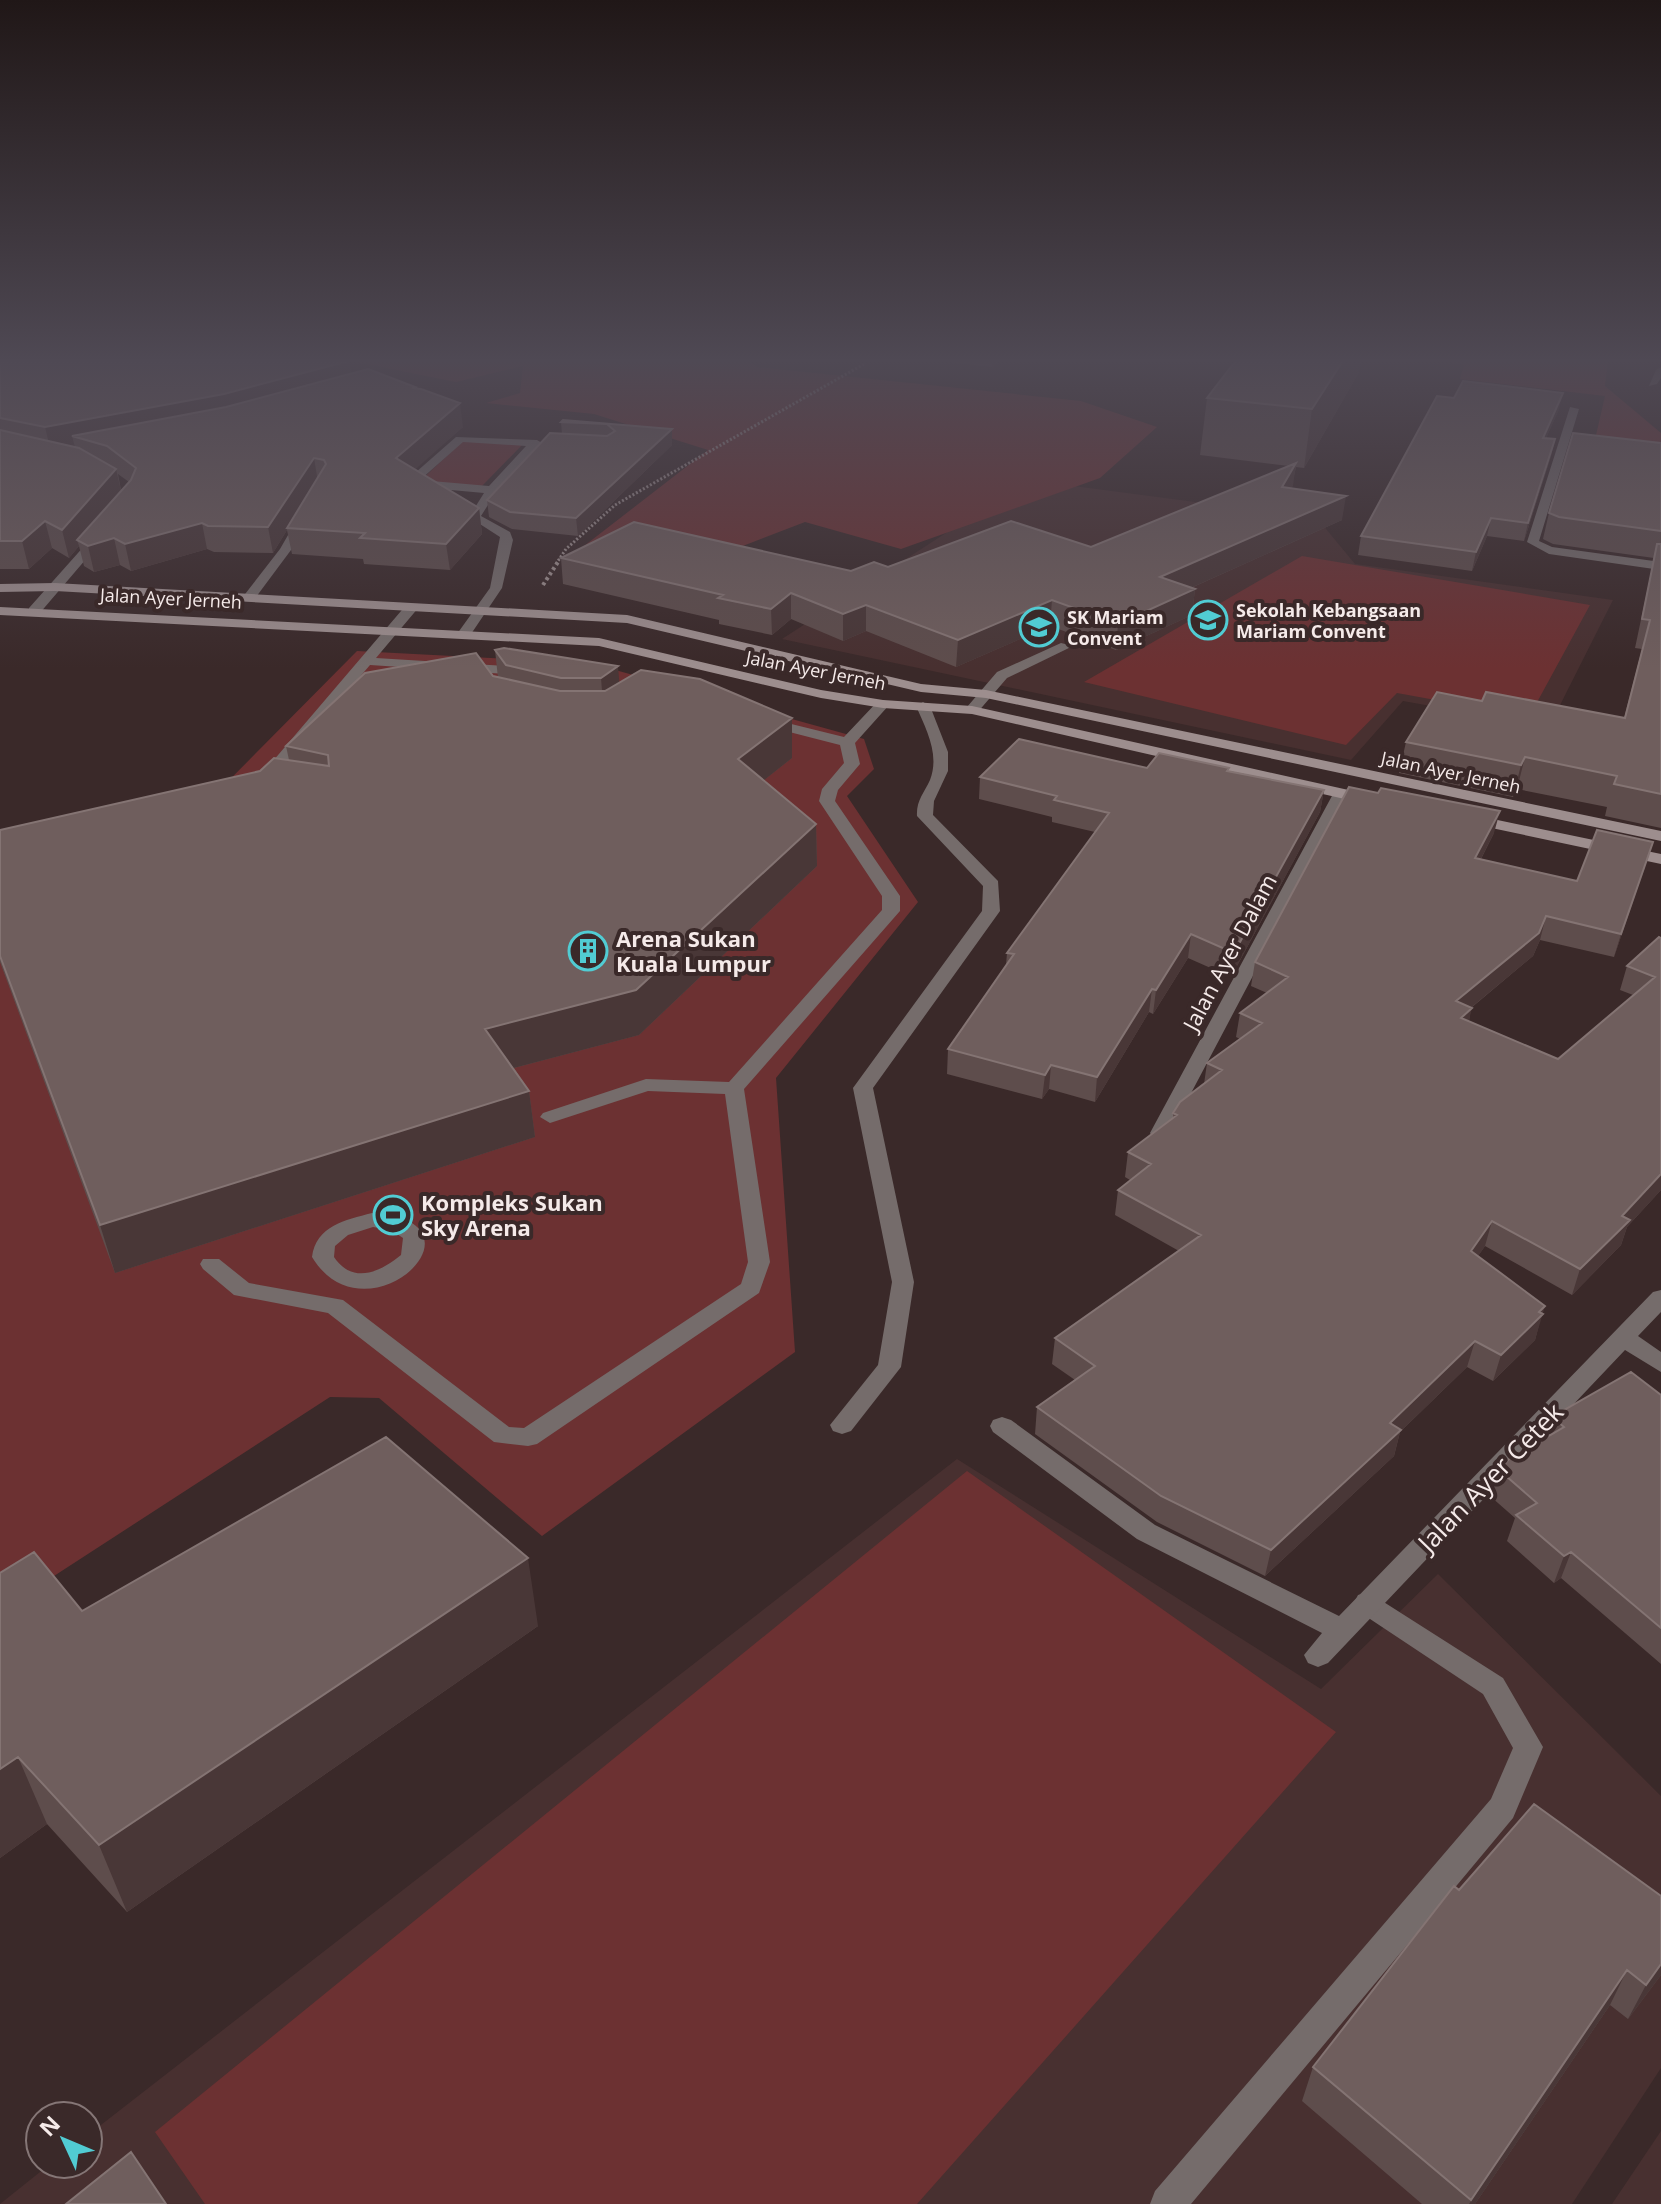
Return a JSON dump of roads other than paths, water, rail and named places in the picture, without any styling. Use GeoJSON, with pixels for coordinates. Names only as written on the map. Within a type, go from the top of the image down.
{"type":"FeatureCollection","features":[{"type":"Feature","properties":{"kind":"main road","name":"Jalan Ayer Jerneh"},"geometry":{"type":"LineString","coordinates":[[0,588],[55,587],[627,619],[921,688],[986,694],[1661,836]]}},
{"type":"Feature","properties":{"kind":"main road","name":"Jalan Ayer Jerneh"},"geometry":{"type":"LineString","coordinates":[[0,611],[599,642],[821,694],[883,704],[972,710],[1385,802]]}},
{"type":"Feature","properties":{"kind":"main road","name":"Jalan Ayer Jerneh"},"geometry":{"type":"LineString","coordinates":[[1446,814],[1661,859]]}},
{"type":"Feature","properties":{"kind":"street"},"geometry":{"type":"LineString","coordinates":[[434,462],[413,480],[418,484],[493,490]]}},
{"type":"Feature","properties":{"kind":"street"},"geometry":{"type":"LineString","coordinates":[[464,634],[496,588],[507,540],[506,535],[475,517],[480,503],[519,462]]}},
{"type":"Feature","properties":{"kind":"street"},"geometry":{"type":"LineString","coordinates":[[1558,462],[1533,542],[1549,550],[1661,566]]}},
{"type":"Feature","properties":{"kind":"street"},"geometry":{"type":"LineString","coordinates":[[248,598],[285,550],[307,512]]}},
{"type":"Feature","properties":{"kind":"street"},"geometry":{"type":"LineString","coordinates":[[34,611],[112,523]]}},
{"type":"Feature","properties":{"kind":"street"},"geometry":{"type":"LineString","coordinates":[[272,790],[258,787],[412,607]]}},
{"type":"Feature","properties":{"kind":"street"},"geometry":{"type":"LineString","coordinates":[[972,710],[1002,675],[1066,646]]}},
{"type":"Feature","properties":{"kind":"street"},"geometry":{"type":"LineString","coordinates":[[366,661],[533,671]]}},
{"type":"Feature","properties":{"kind":"street"},"geometry":{"type":"LineString","coordinates":[[486,684],[492,669]]}},
{"type":"Feature","properties":{"kind":"street"},"geometry":{"type":"LineString","coordinates":[[847,742],[883,704]]}},
{"type":"Feature","properties":{"kind":"street"},"geometry":{"type":"LineString","coordinates":[[842,1425],[889,1367],[903,1282],[863,1088],[991,911],[992,885],[925,816],[923,801],[938,779],[943,752],[923,706]]}},
{"type":"Feature","properties":{"kind":"street"},"geometry":{"type":"LineString","coordinates":[[756,719],[847,742]]}},
{"type":"Feature","properties":{"kind":"street"},"geometry":{"type":"LineString","coordinates":[[211,1264],[242,1290],[335,1306],[503,1436],[528,1437],[751,1288],[759,1262],[734,1088],[891,911],[891,896],[827,801],[830,789],[852,764],[847,742]]}},
{"type":"Feature","properties":{"kind":"street","name":"Jalan Ayer Dalam"},"geometry":{"type":"LineString","coordinates":[[1160,1133],[1341,794]]}},
{"type":"Feature","properties":{"kind":"street"},"geometry":{"type":"LineString","coordinates":[[550,1117],[646,1085],[734,1088]]}},
{"type":"Feature","properties":{"kind":"street"},"geometry":{"type":"LineString","coordinates":[[335,1306],[345,1279]]}},
{"type":"Feature","properties":{"kind":"street","name":"Jalan Ayer Cetek"},"geometry":{"type":"LineString","coordinates":[[1318,1655],[1661,1298]]}},
{"type":"Feature","properties":{"kind":"street"},"geometry":{"type":"LineString","coordinates":[[1624,1337],[1661,1364]]}},
{"type":"Feature","properties":{"kind":"street"},"geometry":{"type":"LineString","coordinates":[[1002,1426],[1146,1532],[1342,1630]]}},
{"type":"Feature","properties":{"kind":"street"},"geometry":{"type":"LineString","coordinates":[[1168,2204],[1502,1808],[1528,1747],[1493,1686],[1368,1603]]}},
{"type":"Feature","properties":{"kind":"place","name":"Sekolah Kebangsaan Mariam Convent"},"geometry":{"type":"Point","coordinates":[1208,620]}},
{"type":"Feature","properties":{"kind":"place","name":"SK Mariam Convent"},"geometry":{"type":"Point","coordinates":[1039,627]}},
{"type":"Feature","properties":{"kind":"place","name":"Arena Sukan Kuala Lumpur"},"geometry":{"type":"Point","coordinates":[588,951]}},
{"type":"Feature","properties":{"kind":"place","name":"Kompleks Sukan Sky Arena"},"geometry":{"type":"Point","coordinates":[393,1215]}}]}
